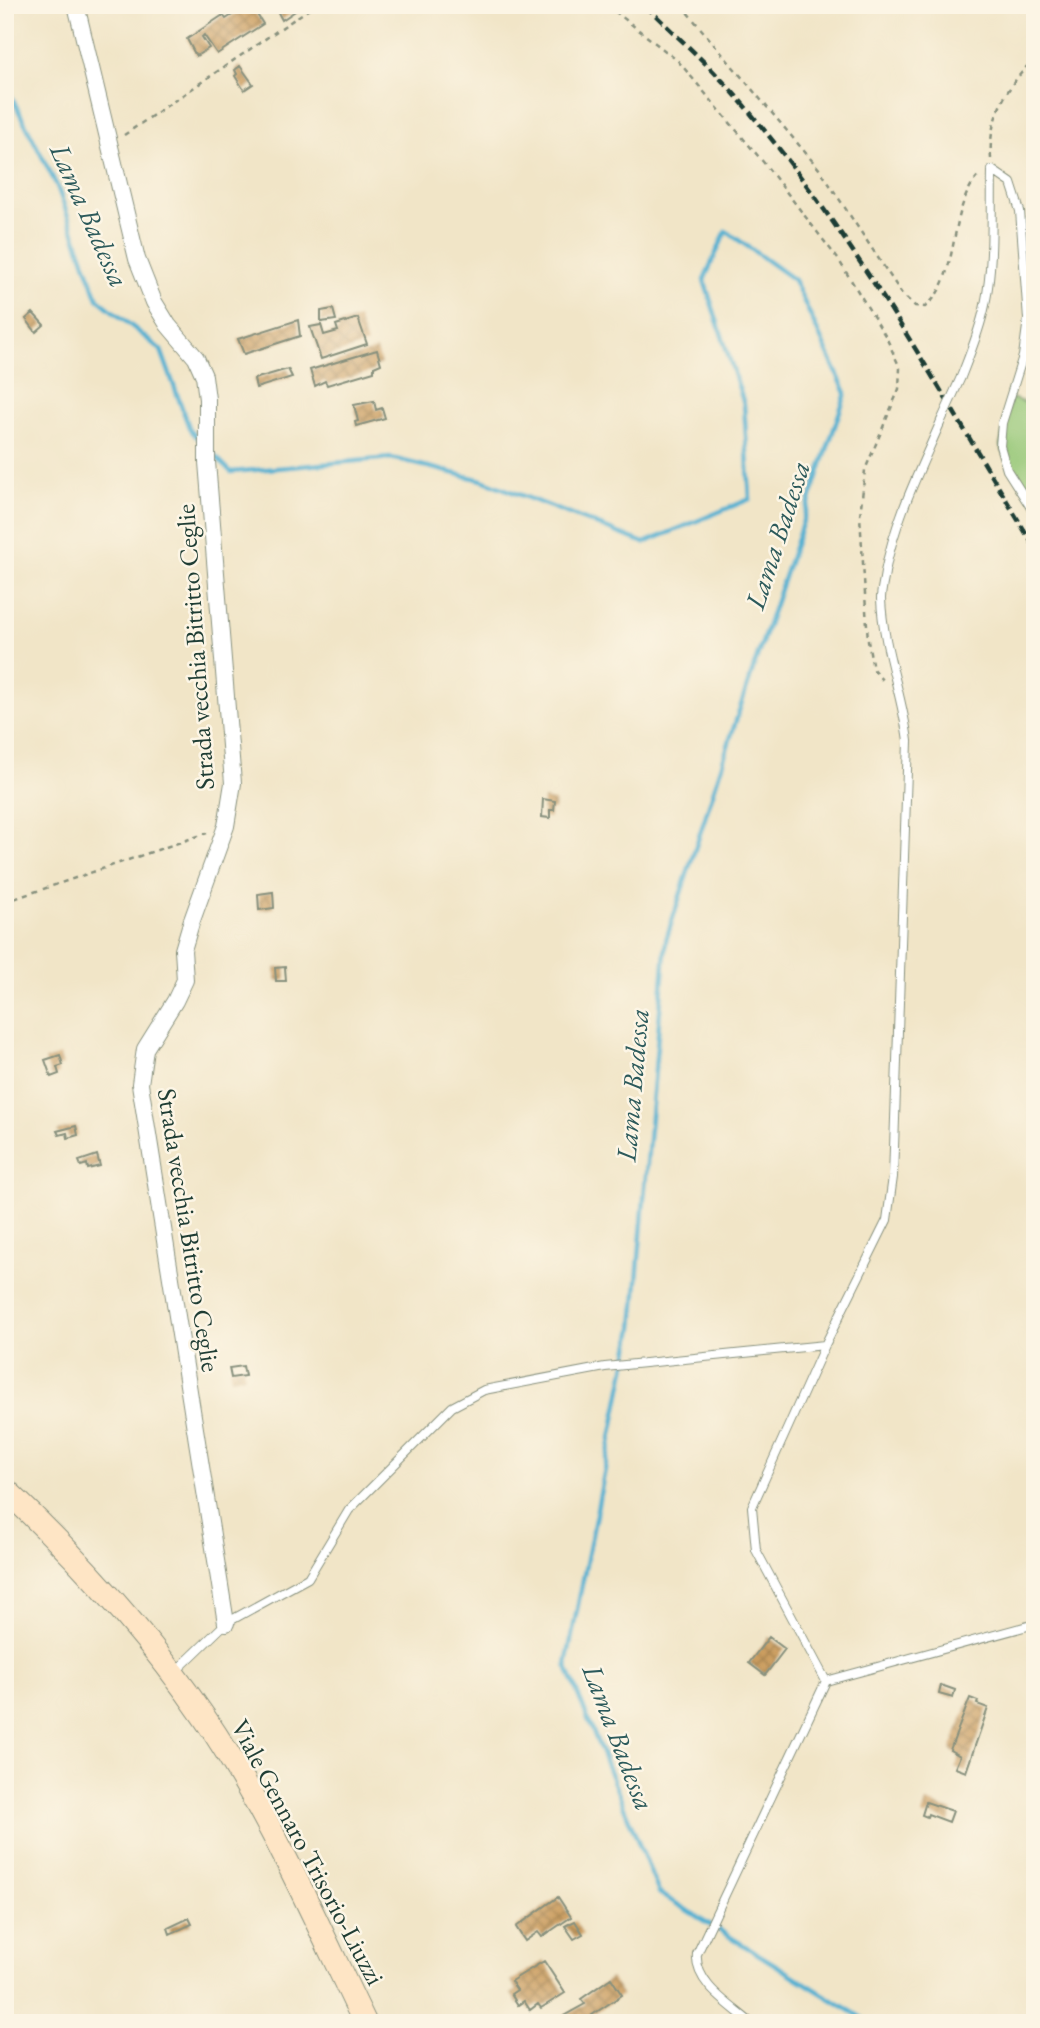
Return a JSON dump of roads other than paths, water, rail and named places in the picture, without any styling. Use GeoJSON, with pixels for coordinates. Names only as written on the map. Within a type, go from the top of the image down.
{"type":"FeatureCollection","features":[{"type":"Feature","properties":{"kind":"main road","name":"Viale Gennaro Trisorio-Liuzzi"},"geometry":{"type":"LineString","coordinates":[[5,1489],[108,1592],[174,1674],[206,1719],[240,1774],[365,2023]]}},
{"type":"Feature","properties":{"kind":"street","name":"Strada vecchia Bitritto Ceglie"},"geometry":{"type":"LineString","coordinates":[[76,5],[137,259],[154,302],[168,325],[196,358],[204,376],[207,399],[207,462],[233,783],[226,826],[183,950],[185,980],[145,1049],[140,1084],[226,1623]]}},
{"type":"Feature","properties":{"kind":"lane"},"geometry":{"type":"LineString","coordinates":[[826,1681],[755,1550],[752,1507],[825,1345],[887,1220],[893,1177],[908,804],[908,741],[904,709],[896,690],[885,635],[881,596],[890,548],[903,508],[961,377],[985,304],[989,270],[992,170],[1011,183],[1020,211],[1028,319],[1023,356],[1002,423],[999,446],[1007,470],[1035,514]]}},
{"type":"Feature","properties":{"kind":"lane"},"geometry":{"type":"LineString","coordinates":[[174,1674],[226,1623],[308,1578],[349,1510],[452,1407],[484,1390],[605,1367],[825,1345]]}},
{"type":"Feature","properties":{"kind":"lane"},"geometry":{"type":"LineString","coordinates":[[751,2023],[702,1979],[698,1971],[697,1954],[826,1681],[1035,1625]]}},
{"type":"Feature","properties":{"kind":"waterway","name":"Lama Badessa"},"geometry":{"type":"LineString","coordinates":[[5,84],[57,186],[98,299],[161,350],[190,430],[203,443]]}},
{"type":"Feature","properties":{"kind":"waterway","name":"Lama Badessa"},"geometry":{"type":"LineString","coordinates":[[211,452],[231,472],[391,458],[482,480],[644,543],[750,499],[744,404],[704,280],[726,231],[794,280],[846,393],[739,711],[666,940],[633,1328],[566,1665],[659,1893],[870,2023]]}},
{"type":"Feature","properties":{"kind":"railway"},"geometry":{"type":"LineString","coordinates":[[645,5],[731,90],[784,155],[823,209],[897,320],[1035,548]]}}]}
